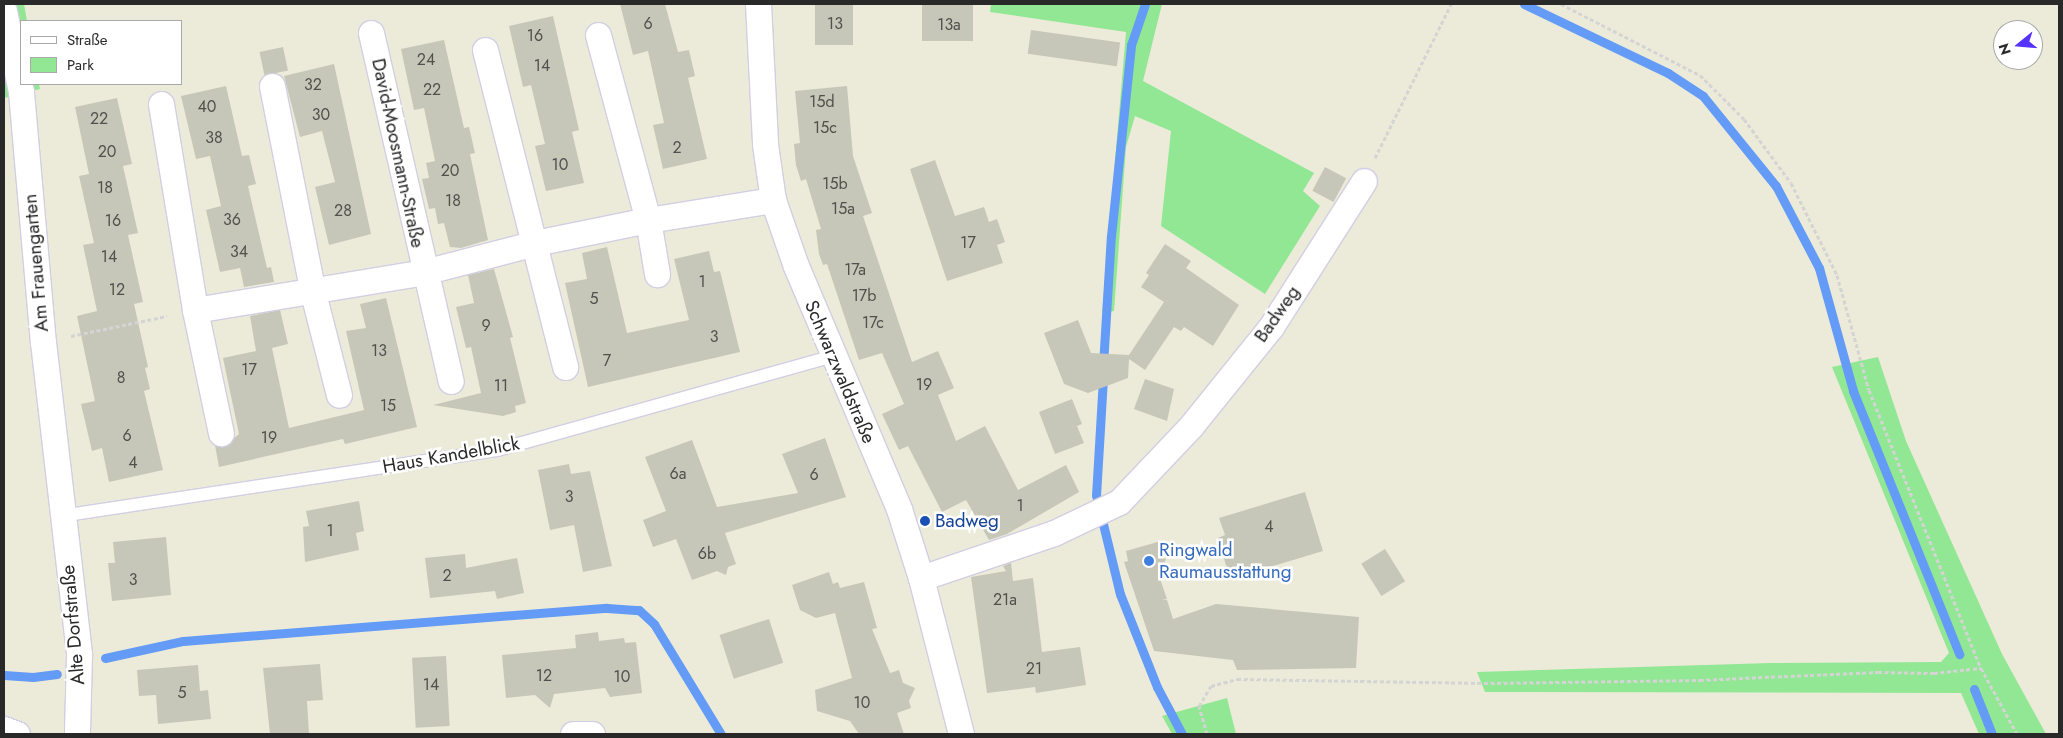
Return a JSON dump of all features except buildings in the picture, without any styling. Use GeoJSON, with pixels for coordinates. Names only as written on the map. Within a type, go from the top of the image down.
{"type":"FeatureCollection","features":[{"type":"Feature","properties":{"kind":"street","name":"Schwarzwaldstraße"},"geometry":{"type":"LineString","coordinates":[[758,4],[764,144],[773,200],[796,266],[898,509],[921,578],[961,734]]}},
{"type":"Feature","properties":{"kind":"street","name":"Am Frauengarten"},"geometry":{"type":"LineString","coordinates":[[4,11],[21,92],[43,342],[61,516]]}},
{"type":"Feature","properties":{"kind":"street","name":"David-Moosmann-Straße"},"geometry":{"type":"LineString","coordinates":[[371,33],[424,272],[451,381]]}},
{"type":"Feature","properties":{"kind":"street"},"geometry":{"type":"LineString","coordinates":[[598,36],[648,220],[657,274]]}},
{"type":"Feature","properties":{"kind":"street"},"geometry":{"type":"LineString","coordinates":[[485,50],[565,367]]}},
{"type":"Feature","properties":{"kind":"street"},"geometry":{"type":"LineString","coordinates":[[272,86],[314,293],[340,395]]}},
{"type":"Feature","properties":{"kind":"street"},"geometry":{"type":"LineString","coordinates":[[161,104],[195,310],[221,433]]}},
{"type":"Feature","properties":{"kind":"street","name":"Badweg"},"geometry":{"type":"LineString","coordinates":[[921,578],[1054,533],[1119,502],[1191,426],[1271,327],[1364,181]]}},
{"type":"Feature","properties":{"kind":"street","name":"David-Moosmann-Straße"},"geometry":{"type":"LineString","coordinates":[[195,310],[314,293],[424,272],[535,243],[648,220],[773,200]]}},
{"type":"Feature","properties":{"kind":"street","name":"Alte Dorfstraße"},"geometry":{"type":"LineString","coordinates":[[61,516],[79,665],[77,734]]}},
{"type":"Feature","properties":{"kind":"street"},"geometry":{"type":"LineString","coordinates":[[4,729],[17,734]]}},
{"type":"Feature","properties":{"kind":"street"},"geometry":{"type":"LineString","coordinates":[[573,734],[592,734]]}},
{"type":"Feature","properties":{"kind":"lane","name":"Haus Kandelblick"},"geometry":{"type":"LineString","coordinates":[[61,516],[497,450],[833,356]]}},
{"type":"Feature","properties":{"kind":"path"},"geometry":{"type":"LineString","coordinates":[[1364,181],[1451,4]]}},
{"type":"Feature","properties":{"kind":"path"},"geometry":{"type":"LineString","coordinates":[[1562,4],[1700,75],[1744,119],[1791,183],[1837,275],[1869,390],[1981,668],[2017,734]]}},
{"type":"Feature","properties":{"kind":"path"},"geometry":{"type":"LineString","coordinates":[[43,342],[195,310]]}},
{"type":"Feature","properties":{"kind":"path"},"geometry":{"type":"LineString","coordinates":[[1206,734],[1199,706],[1211,686],[1237,679],[1484,683],[1700,680],[1878,672],[1934,674],[1981,668]]}},
{"type":"Feature","properties":{"kind":"green space"},"geometry":{"type":"Polygon","coordinates":[[[4,4],[24,4],[27,20],[20,20],[20,85],[39,85],[40,89],[4,98],[4,4]]]}},
{"type":"Feature","properties":{"kind":"green space"},"geometry":{"type":"Polygon","coordinates":[[[991,4],[1162,4],[1143,81],[1314,173],[1303,191],[1320,206],[1265,294],[1161,226],[1171,131],[1135,116],[1126,147],[1114,311],[1102,313],[1126,32],[990,12],[991,4]]]}},
{"type":"Feature","properties":{"kind":"green space"},"geometry":{"type":"Polygon","coordinates":[[[1878,357],[1906,441],[2002,654],[2046,734],[1979,734],[1961,693],[1485,692],[1477,672],[1771,663],[1941,662],[1949,653],[1832,367],[1878,357]]]}},
{"type":"Feature","properties":{"kind":"green space"},"geometry":{"type":"Polygon","coordinates":[[[1227,698],[1236,734],[1172,734],[1162,716],[1227,698]]]}},
{"type":"Feature","properties":{"kind":"waterway"},"geometry":{"type":"LineString","coordinates":[[1103,365],[1111,236],[1131,45],[1145,4]]}},
{"type":"Feature","properties":{"kind":"waterway"},"geometry":{"type":"LineString","coordinates":[[1524,4],[1668,73],[1703,96],[1776,186],[1819,268],[1853,391],[1959,654]]}},
{"type":"Feature","properties":{"kind":"waterway"},"geometry":{"type":"LineString","coordinates":[[1103,378],[1096,495],[1120,594],[1157,687],[1182,734]]}},
{"type":"Feature","properties":{"kind":"waterway"},"geometry":{"type":"LineString","coordinates":[[105,658],[183,641],[607,608],[639,610],[654,624],[721,734]]}},
{"type":"Feature","properties":{"kind":"waterway"},"geometry":{"type":"LineString","coordinates":[[4,675],[33,677],[57,674]]}},
{"type":"Feature","properties":{"kind":"waterway"},"geometry":{"type":"LineString","coordinates":[[1974,689],[1992,734]]}},
{"type":"Feature","properties":{"kind":"place","name":"Badweg"},"geometry":{"type":"Point","coordinates":[925,521]}},
{"type":"Feature","properties":{"kind":"place","name":"Ringwald Raumausstattung"},"geometry":{"type":"Point","coordinates":[1149,561]}}]}
